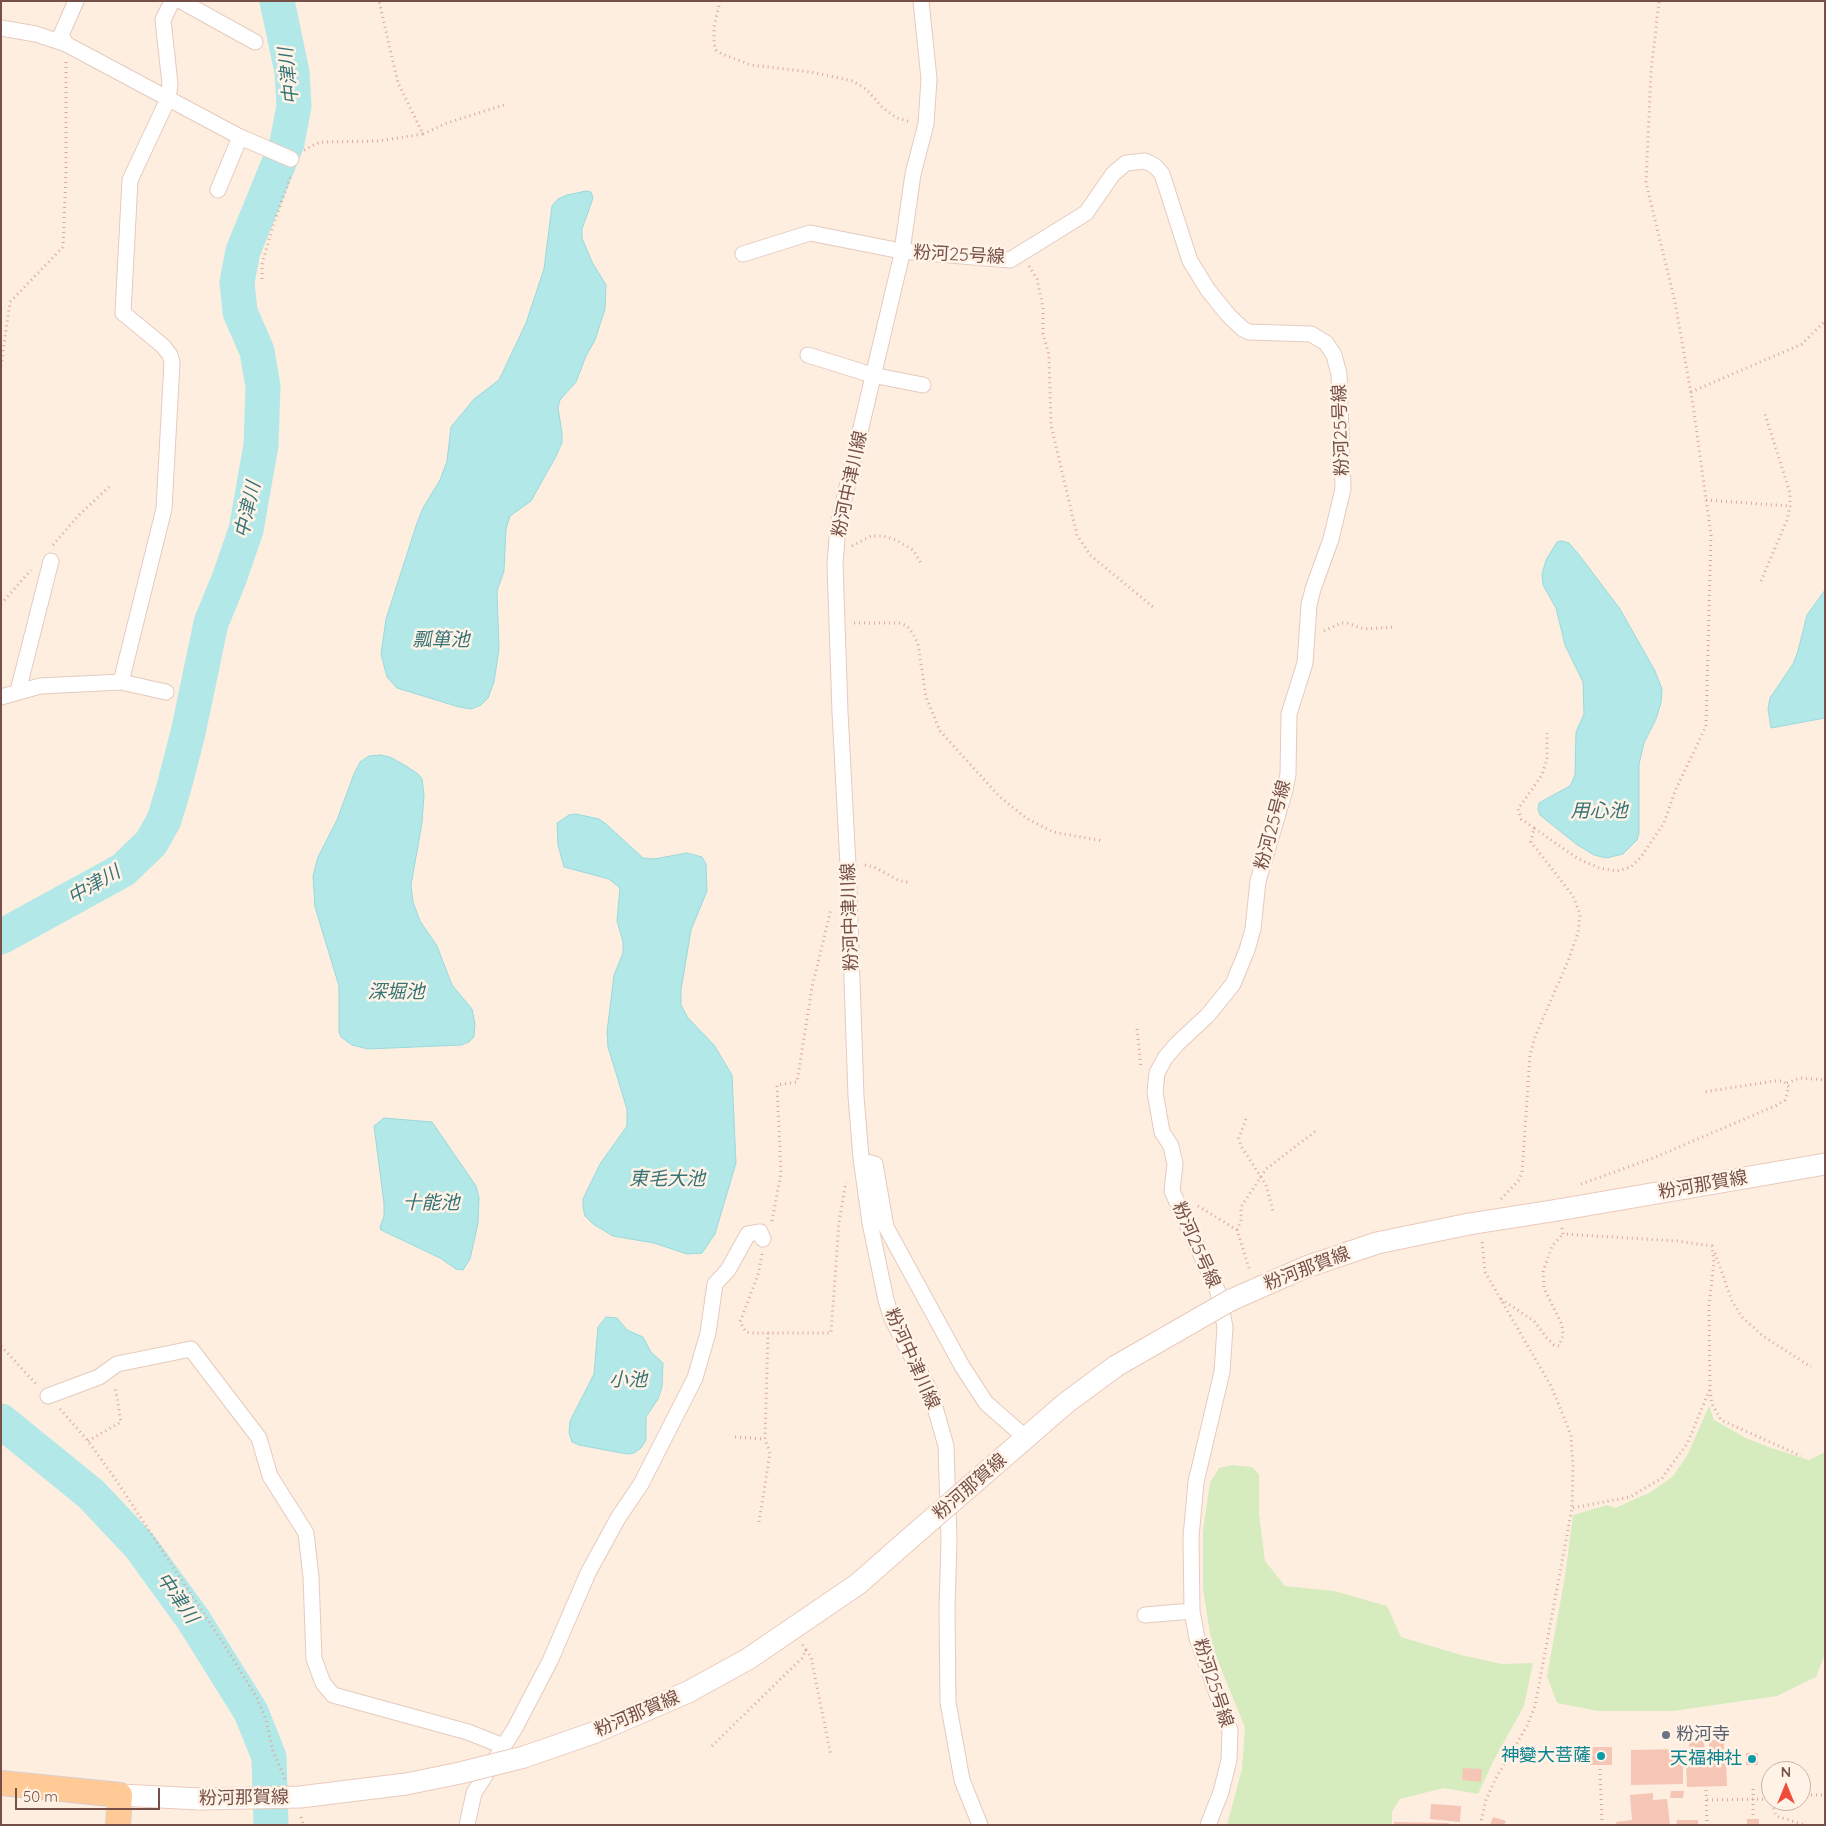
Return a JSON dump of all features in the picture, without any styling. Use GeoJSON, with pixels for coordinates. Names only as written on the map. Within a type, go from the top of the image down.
{"type":"FeatureCollection","features":[{"type":"Feature","properties":{"kind":"main road","name":"粉河那賀線"},"geometry":{"type":"LineString","coordinates":[[120,1795],[200,1799],[300,1797],[406,1784],[524,1757],[593,1734],[688,1692],[748,1659],[858,1584],[1066,1403],[1116,1366],[1231,1300],[1306,1267],[1377,1243],[1468,1224],[1825,1164]]}},
{"type":"Feature","properties":{"kind":"main road"},"geometry":{"type":"LineString","coordinates":[[1,1783],[120,1795],[118,1825]]}},
{"type":"Feature","properties":{"kind":"street"},"geometry":{"type":"LineString","coordinates":[[66,44],[61,35],[76,1]]}},
{"type":"Feature","properties":{"kind":"street"},"geometry":{"type":"LineString","coordinates":[[121,682],[164,509],[172,362],[170,355],[163,346],[123,314],[130,180],[168,99],[170,84],[163,20],[172,1]]}},
{"type":"Feature","properties":{"kind":"street"},"geometry":{"type":"LineString","coordinates":[[181,1],[255,42]]}},
{"type":"Feature","properties":{"kind":"street","name":"粉河中津川線"},"geometry":{"type":"LineString","coordinates":[[921,1],[929,79],[925,127],[913,174],[901,251],[838,526],[835,564],[856,1096],[862,1161],[870,1223],[886,1300],[892,1319],[931,1393],[946,1446],[949,1540],[947,1609],[948,1702],[962,1780],[980,1825]]}},
{"type":"Feature","properties":{"kind":"street"},"geometry":{"type":"LineString","coordinates":[[1,28],[36,34],[66,44],[244,138],[293,160]]}},
{"type":"Feature","properties":{"kind":"street"},"geometry":{"type":"LineString","coordinates":[[218,190],[244,138]]}},
{"type":"Feature","properties":{"kind":"street","name":"粉河25号線"},"geometry":{"type":"LineString","coordinates":[[743,254],[810,234],[901,251],[1010,260],[1086,213],[1112,174],[1126,163],[1145,161],[1155,166],[1162,174],[1190,261],[1215,300],[1229,316],[1249,332],[1311,334],[1326,343],[1334,355],[1339,374],[1343,489],[1331,539],[1312,589],[1305,663],[1288,714],[1288,774],[1258,882],[1252,929],[1247,950],[1232,984],[1208,1015],[1176,1044],[1156,1073],[1155,1092],[1162,1132],[1172,1146],[1175,1164],[1172,1191],[1218,1292],[1225,1327],[1222,1372],[1196,1482],[1191,1537],[1192,1611],[1207,1670],[1228,1718],[1230,1730],[1229,1760],[1221,1792],[1208,1825]]}},
{"type":"Feature","properties":{"kind":"street"},"geometry":{"type":"LineString","coordinates":[[808,355],[872,375],[923,385]]}},
{"type":"Feature","properties":{"kind":"street"},"geometry":{"type":"LineString","coordinates":[[18,691],[51,562]]}},
{"type":"Feature","properties":{"kind":"street"},"geometry":{"type":"LineString","coordinates":[[1,697],[18,691],[50,686],[121,682],[166,692]]}},
{"type":"Feature","properties":{"kind":"street"},"geometry":{"type":"LineString","coordinates":[[862,1161],[875,1164],[886,1228],[962,1366],[986,1403],[1026,1438]]}},
{"type":"Feature","properties":{"kind":"street"},"geometry":{"type":"LineString","coordinates":[[467,1825],[474,1793],[515,1728],[550,1661],[588,1573],[641,1484],[695,1378],[708,1334],[715,1284],[728,1270],[745,1237],[757,1231],[762,1234],[763,1239]]}},
{"type":"Feature","properties":{"kind":"street"},"geometry":{"type":"LineString","coordinates":[[48,1396],[99,1377],[117,1364],[191,1349],[259,1438],[270,1476],[306,1533],[311,1577],[314,1659],[323,1683],[333,1695],[468,1732],[503,1746]]}},
{"type":"Feature","properties":{"kind":"street"},"geometry":{"type":"LineString","coordinates":[[1144,1615],[1192,1611]]}},
{"type":"Feature","properties":{"kind":"path"},"geometry":{"type":"LineString","coordinates":[[379,1],[398,83],[423,134]]}},
{"type":"Feature","properties":{"kind":"path"},"geometry":{"type":"LineString","coordinates":[[720,1],[714,27],[714,44],[716,50],[722,54],[751,65],[811,72],[853,81],[867,90],[883,108],[897,118],[925,127]]}},
{"type":"Feature","properties":{"kind":"path"},"geometry":{"type":"LineString","coordinates":[[1547,733],[1547,759],[1542,775],[1518,808],[1520,819],[1577,858],[1599,868],[1617,872],[1631,867],[1641,857],[1664,823],[1675,791],[1706,726],[1711,536],[1691,392],[1675,302],[1646,183],[1658,1]]}},
{"type":"Feature","properties":{"kind":"path"},"geometry":{"type":"LineString","coordinates":[[1,366],[10,302],[58,253],[63,247],[65,238],[66,44]]}},
{"type":"Feature","properties":{"kind":"path"},"geometry":{"type":"LineString","coordinates":[[262,279],[265,254],[293,160],[306,148],[320,142],[379,141],[423,134],[447,123],[507,104]]}},
{"type":"Feature","properties":{"kind":"path"},"geometry":{"type":"LineString","coordinates":[[1019,254],[1031,268],[1040,292],[1043,334],[1049,355],[1051,425],[1077,535],[1090,555],[1153,607]]}},
{"type":"Feature","properties":{"kind":"path"},"geometry":{"type":"LineString","coordinates":[[1691,392],[1802,344],[1825,321]]}},
{"type":"Feature","properties":{"kind":"path"},"geometry":{"type":"LineString","coordinates":[[1761,581],[1788,520],[1790,506],[1790,493],[1765,414]]}},
{"type":"Feature","properties":{"kind":"path"},"geometry":{"type":"LineString","coordinates":[[1706,500],[1790,506]]}},
{"type":"Feature","properties":{"kind":"path"},"geometry":{"type":"LineString","coordinates":[[835,564],[849,548],[871,536],[883,536],[896,540],[913,550],[921,563]]}},
{"type":"Feature","properties":{"kind":"path"},"geometry":{"type":"LineString","coordinates":[[837,624],[890,621],[907,626],[918,644],[921,678],[931,714],[951,745],[999,796],[1026,818],[1053,832],[1103,841]]}},
{"type":"Feature","properties":{"kind":"path"},"geometry":{"type":"LineString","coordinates":[[1307,632],[1325,630],[1348,623],[1364,629],[1396,627]]}},
{"type":"Feature","properties":{"kind":"path"},"geometry":{"type":"LineString","coordinates":[[1495,1205],[1519,1180],[1522,1173],[1530,1055],[1535,1037],[1568,962],[1578,932],[1580,914],[1573,896],[1531,842],[1534,828]]}},
{"type":"Feature","properties":{"kind":"path"},"geometry":{"type":"LineString","coordinates":[[848,865],[874,867],[898,880],[910,883]]}},
{"type":"Feature","properties":{"kind":"path"},"geometry":{"type":"LineString","coordinates":[[834,902],[812,986],[797,1082],[777,1085],[781,1173],[771,1229],[769,1236],[763,1239],[758,1275],[740,1322],[746,1332],[831,1334],[839,1222],[845,1185],[852,1168],[862,1161]]}},
{"type":"Feature","properties":{"kind":"path"},"geometry":{"type":"LineString","coordinates":[[1704,1092],[1774,1081],[1787,1083],[1800,1078],[1825,1080]]}},
{"type":"Feature","properties":{"kind":"path"},"geometry":{"type":"LineString","coordinates":[[1501,1299],[1534,1321],[1554,1345],[1560,1346],[1564,1335],[1562,1325],[1544,1288],[1543,1272],[1552,1246],[1563,1234],[1566,1209],[1578,1185],[1656,1157],[1777,1105],[1788,1095],[1787,1083]]}},
{"type":"Feature","properties":{"kind":"path"},"geometry":{"type":"LineString","coordinates":[[1246,1119],[1240,1138],[1240,1146],[1261,1175],[1266,1185],[1273,1211]]}},
{"type":"Feature","properties":{"kind":"path"},"geometry":{"type":"LineString","coordinates":[[1236,1230],[1241,1221],[1241,1207],[1261,1175],[1280,1157],[1317,1130]]}},
{"type":"Feature","properties":{"kind":"path"},"geometry":{"type":"LineString","coordinates":[[1192,1201],[1236,1230],[1257,1288]]}},
{"type":"Feature","properties":{"kind":"path"},"geometry":{"type":"LineString","coordinates":[[1563,1234],[1677,1241],[1712,1246]]}},
{"type":"Feature","properties":{"kind":"path"},"geometry":{"type":"LineString","coordinates":[[1480,1825],[1492,1785],[1527,1726],[1535,1706],[1572,1508],[1571,1436],[1552,1386],[1485,1272],[1481,1244],[1484,1236]]}},
{"type":"Feature","properties":{"kind":"path"},"geometry":{"type":"LineString","coordinates":[[1712,1246],[1732,1301],[1742,1317],[1763,1336],[1811,1367]]}},
{"type":"Feature","properties":{"kind":"path"},"geometry":{"type":"LineString","coordinates":[[1712,1246],[1714,1262],[1709,1306],[1710,1389],[1712,1404],[1720,1420],[1801,1456]]}},
{"type":"Feature","properties":{"kind":"path"},"geometry":{"type":"LineString","coordinates":[[759,1522],[770,1453],[765,1438],[768,1334]]}},
{"type":"Feature","properties":{"kind":"path"},"geometry":{"type":"LineString","coordinates":[[1,1346],[88,1442],[225,1646],[257,1698],[266,1720],[273,1751],[286,1782]]}},
{"type":"Feature","properties":{"kind":"path"},"geometry":{"type":"LineString","coordinates":[[88,1442],[121,1422],[121,1413],[110,1369]]}},
{"type":"Feature","properties":{"kind":"path"},"geometry":{"type":"LineString","coordinates":[[1572,1508],[1630,1497],[1662,1478],[1687,1444],[1710,1389]]}},
{"type":"Feature","properties":{"kind":"path"},"geometry":{"type":"LineString","coordinates":[[735,1437],[765,1438]]}},
{"type":"Feature","properties":{"kind":"path"},"geometry":{"type":"LineString","coordinates":[[791,1629],[811,1657],[831,1756]]}},
{"type":"Feature","properties":{"kind":"path"},"geometry":{"type":"LineString","coordinates":[[712,1746],[802,1658],[806,1650]]}},
{"type":"Feature","properties":{"kind":"path"},"geometry":{"type":"LineString","coordinates":[[1600,1768],[1602,1825]]}},
{"type":"Feature","properties":{"kind":"path"},"geometry":{"type":"LineString","coordinates":[[1752,1789],[1753,1816]]}},
{"type":"Feature","properties":{"kind":"path"},"geometry":{"type":"LineString","coordinates":[[1706,1790],[1708,1825]]}},
{"type":"Feature","properties":{"kind":"path"},"geometry":{"type":"LineString","coordinates":[[1811,1795],[1825,1795]]}},
{"type":"Feature","properties":{"kind":"path"},"geometry":{"type":"LineString","coordinates":[[1707,1800],[1761,1800]]}},
{"type":"Feature","properties":{"kind":"path"},"geometry":{"type":"LineString","coordinates":[[1774,1811],[1776,1816],[1805,1825]]}},
{"type":"Feature","properties":{"kind":"path"},"geometry":{"type":"LineString","coordinates":[[299,1812],[304,1825]]}},
{"type":"Feature","properties":{"kind":"green space"},"geometry":{"type":"Polygon","coordinates":[[[1709,1406],[1714,1420],[1746,1438],[1771,1448],[1809,1460],[1825,1452],[1825,1654],[1816,1677],[1777,1696],[1673,1711],[1598,1711],[1557,1703],[1547,1676],[1565,1576],[1573,1515],[1607,1505],[1615,1508],[1651,1492],[1673,1476],[1687,1456],[1709,1406]]]}},
{"type":"Feature","properties":{"kind":"green space"},"geometry":{"type":"Polygon","coordinates":[[[1231,1465],[1252,1467],[1259,1474],[1259,1514],[1265,1561],[1285,1586],[1334,1591],[1387,1606],[1401,1637],[1461,1655],[1502,1664],[1533,1663],[1524,1706],[1494,1760],[1478,1794],[1444,1788],[1400,1799],[1392,1812],[1392,1825],[1227,1825],[1242,1769],[1245,1728],[1212,1646],[1203,1589],[1203,1530],[1210,1483],[1219,1468],[1231,1465]]]}},
{"type":"Feature","properties":{"kind":"water","name":"瓢箪池"},"geometry":{"type":"Polygon","coordinates":[[[586,191],[591,192],[593,198],[582,229],[582,238],[592,262],[606,285],[605,309],[595,340],[586,356],[576,382],[560,400],[558,408],[562,443],[531,501],[510,516],[506,529],[504,571],[497,591],[499,649],[494,682],[488,698],[481,705],[471,709],[397,688],[387,677],[381,654],[386,619],[417,523],[423,508],[440,480],[447,461],[451,427],[474,399],[499,380],[526,323],[544,269],[552,206],[558,199],[567,195],[586,191]]]}},
{"type":"Feature","properties":{"kind":"water","name":"用心池"},"geometry":{"type":"Polygon","coordinates":[[[1557,542],[1569,543],[1620,609],[1655,671],[1662,689],[1661,703],[1656,719],[1644,743],[1639,764],[1639,833],[1637,840],[1623,854],[1606,858],[1594,855],[1576,844],[1540,815],[1538,809],[1539,803],[1570,786],[1575,775],[1576,732],[1584,714],[1583,682],[1565,645],[1556,608],[1543,585],[1542,574],[1546,560],[1557,542]]]}},
{"type":"Feature","properties":{"kind":"water"},"geometry":{"type":"Polygon","coordinates":[[[1825,590],[1825,718],[1771,728],[1768,709],[1770,698],[1793,664],[1807,615],[1825,590]]]}},
{"type":"Feature","properties":{"kind":"water","name":"深堀池"},"geometry":{"type":"Polygon","coordinates":[[[380,755],[390,757],[406,766],[422,779],[424,795],[422,823],[411,885],[413,902],[420,921],[437,946],[452,985],[472,1009],[475,1024],[474,1037],[469,1042],[461,1045],[368,1049],[352,1045],[341,1037],[339,1032],[339,986],[315,907],[313,876],[318,857],[337,820],[360,762],[369,756],[380,755]]]}},
{"type":"Feature","properties":{"kind":"water","name":"東毛大池"},"geometry":{"type":"Polygon","coordinates":[[[576,814],[599,819],[643,858],[654,859],[687,853],[702,857],[706,864],[707,891],[691,930],[681,990],[681,1005],[688,1018],[714,1045],[732,1075],[736,1163],[715,1234],[702,1253],[687,1254],[654,1243],[613,1236],[593,1224],[585,1216],[583,1199],[600,1164],[627,1126],[627,1109],[608,1047],[607,1032],[614,975],[623,953],[623,942],[617,921],[620,888],[609,879],[564,867],[558,845],[557,823],[569,815],[576,814]]]}},
{"type":"Feature","properties":{"kind":"water","name":"十能池"},"geometry":{"type":"Polygon","coordinates":[[[384,1118],[432,1122],[476,1186],[479,1198],[478,1223],[470,1259],[463,1270],[456,1269],[440,1258],[381,1230],[384,1203],[374,1126],[384,1118]]]}},
{"type":"Feature","properties":{"kind":"water","name":"小池"},"geometry":{"type":"Polygon","coordinates":[[[606,1317],[617,1318],[627,1330],[643,1337],[651,1352],[663,1363],[662,1387],[658,1399],[646,1417],[646,1440],[641,1448],[634,1453],[627,1454],[579,1445],[572,1442],[569,1433],[570,1421],[594,1374],[598,1327],[606,1317]]]}},
{"type":"Feature","properties":{"kind":"building"},"geometry":{"type":"Polygon","coordinates":[[[1709,1740],[1724,1740],[1724,1758],[1709,1758],[1709,1740]]]}},
{"type":"Feature","properties":{"kind":"building"},"geometry":{"type":"Polygon","coordinates":[[[1689,1741],[1704,1741],[1705,1758],[1689,1759],[1689,1741]]]}},
{"type":"Feature","properties":{"kind":"building","name":"神變大菩薩"},"geometry":{"type":"Polygon","coordinates":[[[1590,1747],[1612,1747],[1612,1765],[1590,1765],[1590,1747]]]}},
{"type":"Feature","properties":{"kind":"building"},"geometry":{"type":"Polygon","coordinates":[[[1683,1749],[1683,1784],[1631,1785],[1631,1750],[1683,1749]]]}},
{"type":"Feature","properties":{"kind":"building","name":"天福神社"},"geometry":{"type":"Polygon","coordinates":[[[1746,1753],[1758,1753],[1758,1765],[1746,1765],[1746,1753]]]}},
{"type":"Feature","properties":{"kind":"building"},"geometry":{"type":"Polygon","coordinates":[[[1726,1760],[1727,1786],[1687,1787],[1686,1761],[1726,1760]]]}},
{"type":"Feature","properties":{"kind":"building"},"geometry":{"type":"Polygon","coordinates":[[[1463,1768],[1482,1769],[1481,1782],[1462,1780],[1463,1768]]]}},
{"type":"Feature","properties":{"kind":"building"},"geometry":{"type":"Polygon","coordinates":[[[1671,1791],[1684,1791],[1683,1798],[1670,1798],[1671,1791]]]}},
{"type":"Feature","properties":{"kind":"building"},"geometry":{"type":"Polygon","coordinates":[[[1653,1793],[1653,1800],[1667,1799],[1670,1825],[1617,1825],[1616,1822],[1632,1820],[1630,1795],[1653,1793]]]}},
{"type":"Feature","properties":{"kind":"building"},"geometry":{"type":"Polygon","coordinates":[[[1431,1804],[1461,1806],[1460,1822],[1430,1819],[1431,1804]]]}},
{"type":"Feature","properties":{"kind":"building"},"geometry":{"type":"Polygon","coordinates":[[[1493,1817],[1506,1821],[1504,1825],[1490,1825],[1493,1817]]]}},
{"type":"Feature","properties":{"kind":"building"},"geometry":{"type":"Polygon","coordinates":[[[1747,1819],[1759,1819],[1759,1825],[1747,1825],[1747,1819]]]}},
{"type":"Feature","properties":{"kind":"building"},"geometry":{"type":"Polygon","coordinates":[[[1677,1820],[1698,1820],[1698,1825],[1676,1825],[1677,1820]]]}},
{"type":"Feature","properties":{"kind":"building"},"geometry":{"type":"Polygon","coordinates":[[[1394,1822],[1449,1823],[1449,1825],[1394,1825],[1394,1822]]]}},
{"type":"Feature","properties":{"kind":"waterway","name":"中津川"},"geometry":{"type":"LineString","coordinates":[[1,937],[123,870],[151,843],[164,820],[174,787],[188,733],[211,623],[246,530],[261,445],[263,386],[257,351],[240,312],[237,282],[243,251],[287,143],[294,106],[292,72],[277,1]]}},
{"type":"Feature","properties":{"kind":"waterway","name":"中津川"},"geometry":{"type":"LineString","coordinates":[[1,1421],[91,1494],[140,1546],[193,1619],[251,1712],[269,1757],[271,1825]]}},
{"type":"Feature","properties":{"kind":"place","name":"粉河寺"},"geometry":{"type":"Point","coordinates":[1666,1735]}},
{"type":"Feature","properties":{"kind":"place","name":"神變大菩薩"},"geometry":{"type":"Point","coordinates":[1601,1756]}},
{"type":"Feature","properties":{"kind":"place","name":"天福神社"},"geometry":{"type":"Point","coordinates":[1752,1759]}}]}
